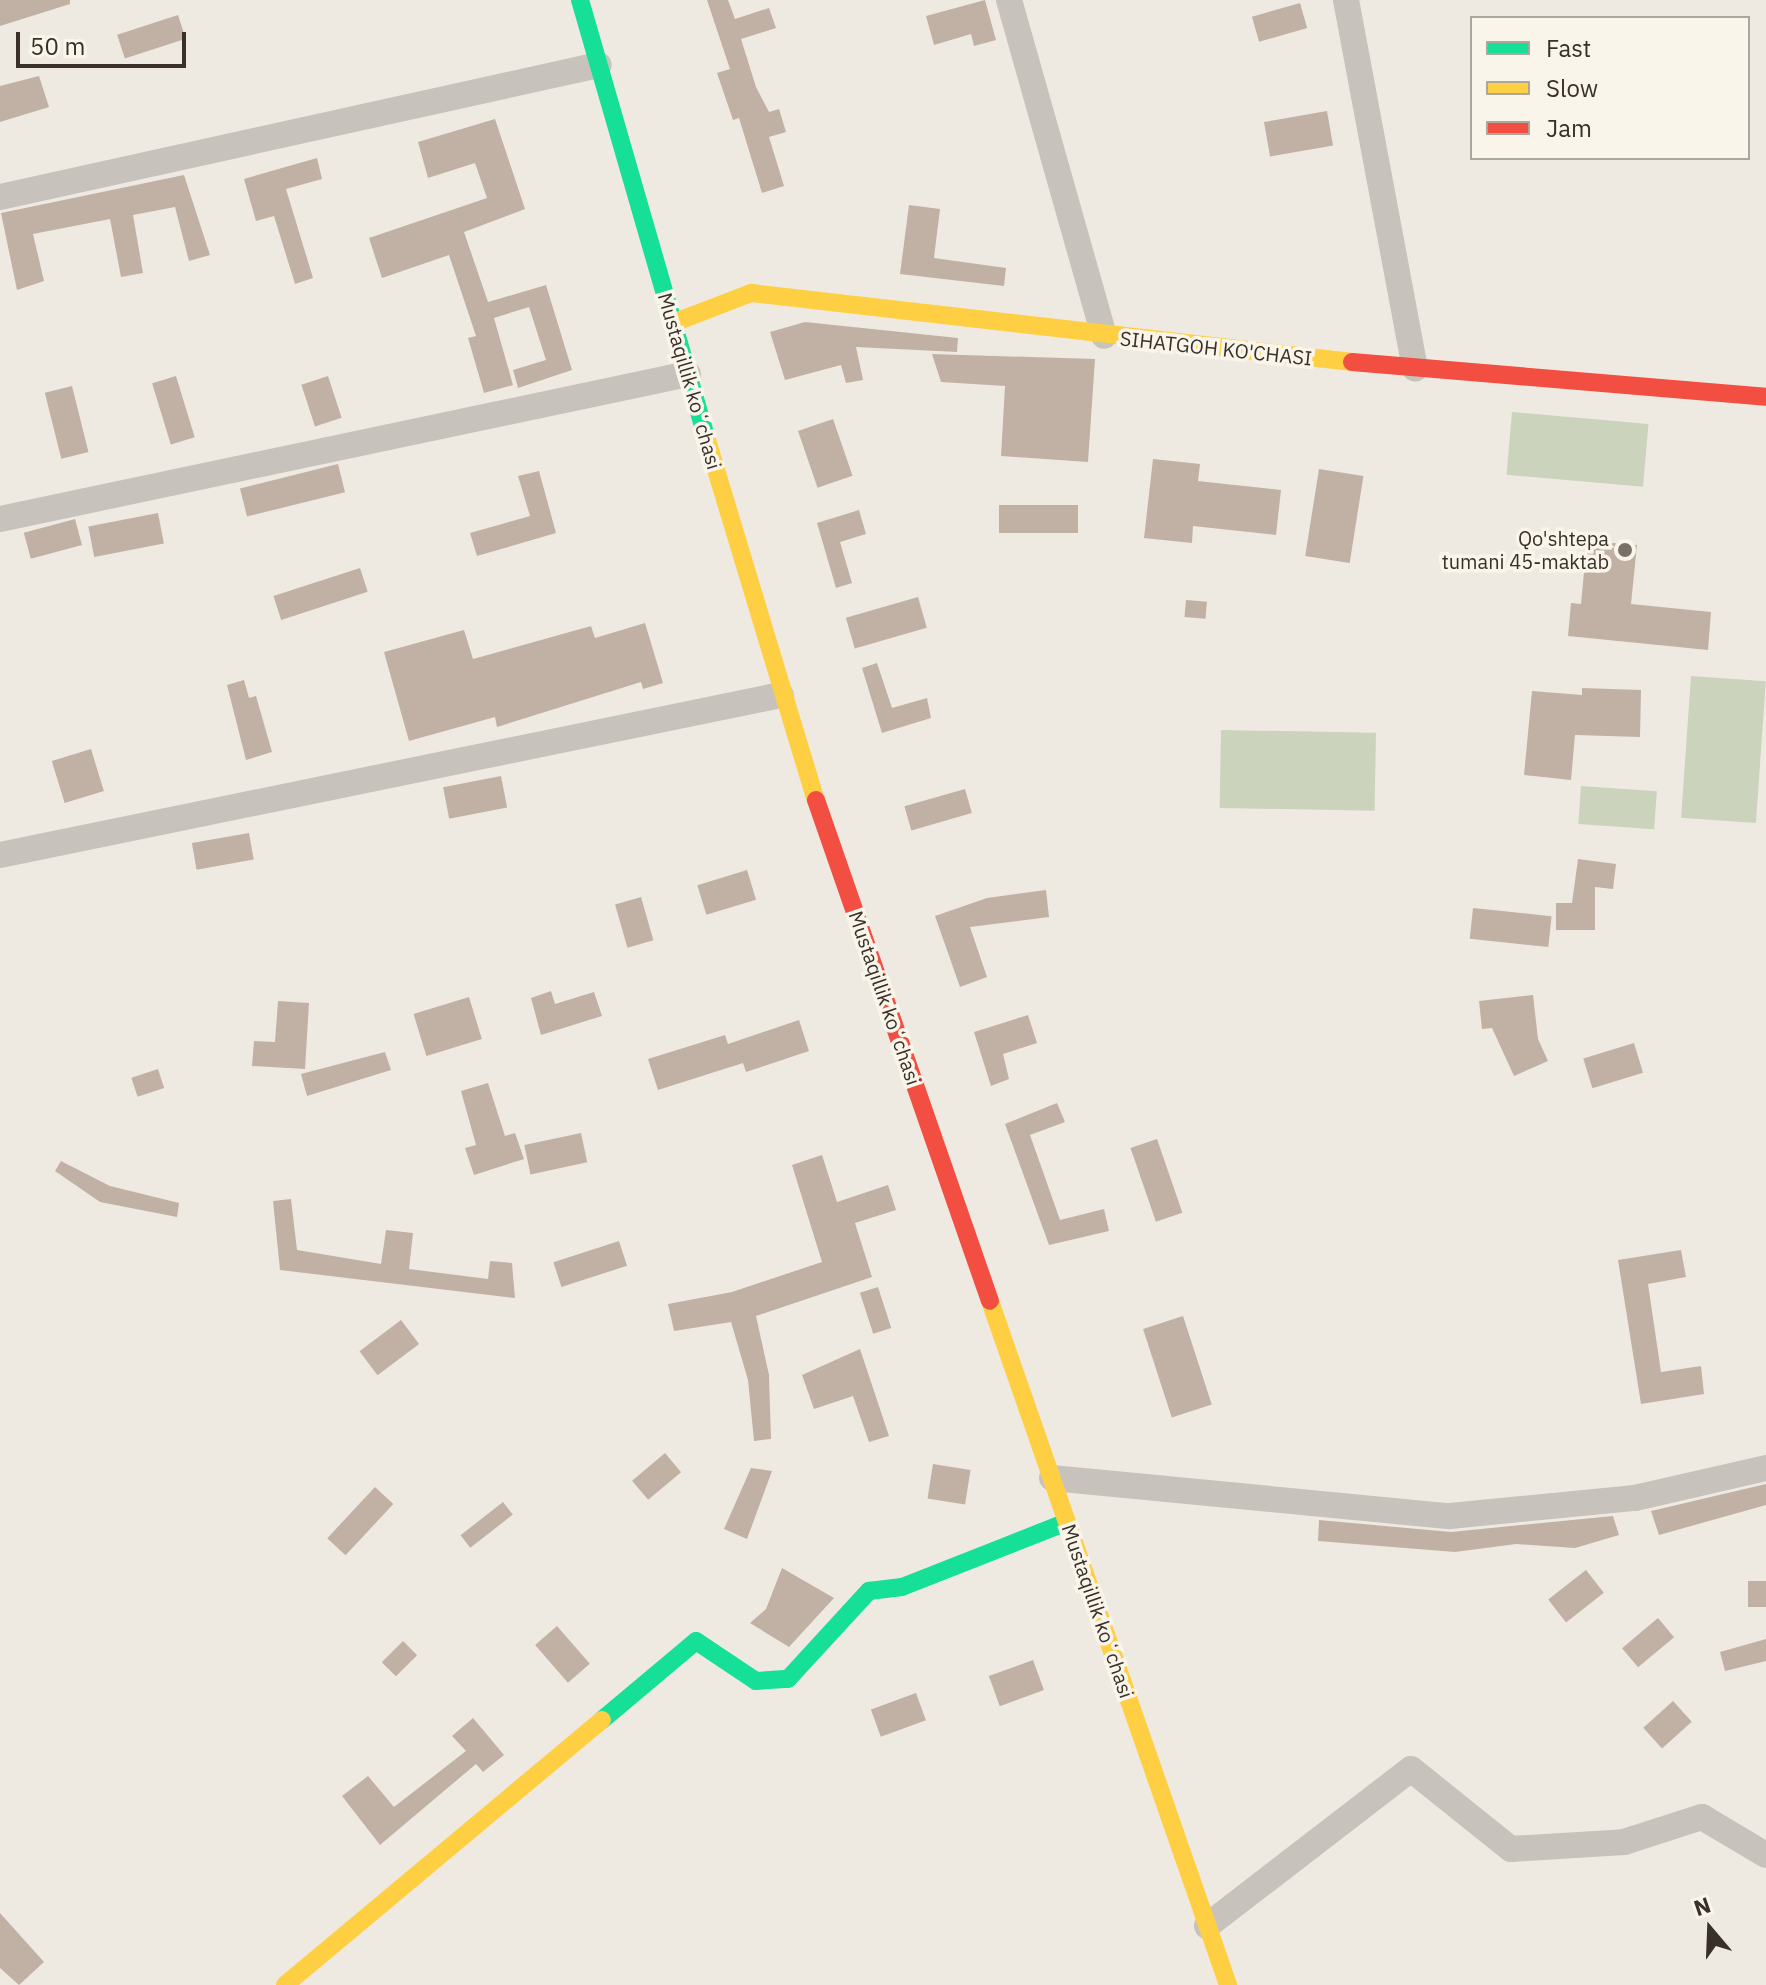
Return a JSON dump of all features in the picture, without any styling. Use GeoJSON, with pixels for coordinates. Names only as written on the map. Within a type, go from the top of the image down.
{"type":"FeatureCollection","features":[{"type":"Feature","properties":{"kind":"main road","name":"Mustaqillik koʻchasi"},"geometry":{"type":"LineString","coordinates":[[580,0],[781,695],[1228,1985]]}},
{"type":"Feature","properties":{"kind":"main road","name":"SIHATGOH KO'CHASI"},"geometry":{"type":"LineString","coordinates":[[673,323],[751,293],[1104,336],[1415,369],[1766,397]]}},
{"type":"Feature","properties":{"kind":"main road"},"geometry":{"type":"LineString","coordinates":[[285,1985],[696,1641],[756,1681],[788,1679],[869,1591],[902,1587],[1067,1522]]}},
{"type":"Feature","properties":{"kind":"street"},"geometry":{"type":"LineString","coordinates":[[1009,0],[1104,336]]}},
{"type":"Feature","properties":{"kind":"street"},"geometry":{"type":"LineString","coordinates":[[1346,0],[1415,369]]}},
{"type":"Feature","properties":{"kind":"street"},"geometry":{"type":"LineString","coordinates":[[0,197],[599,65]]}},
{"type":"Feature","properties":{"kind":"street"},"geometry":{"type":"LineString","coordinates":[[0,519],[688,374]]}},
{"type":"Feature","properties":{"kind":"street"},"geometry":{"type":"LineString","coordinates":[[0,855],[781,695]]}},
{"type":"Feature","properties":{"kind":"street"},"geometry":{"type":"LineString","coordinates":[[1052,1478],[1450,1516],[1635,1498],[1766,1468]]}},
{"type":"Feature","properties":{"kind":"street"},"geometry":{"type":"LineString","coordinates":[[1207,1926],[1411,1769],[1511,1849],[1624,1842],[1702,1817],[1766,1855]]}},
{"type":"Feature","properties":{"kind":"green space"},"geometry":{"type":"Polygon","coordinates":[[[1512,412],[1648,424],[1643,487],[1507,475],[1512,412]]]}},
{"type":"Feature","properties":{"kind":"green space"},"geometry":{"type":"Polygon","coordinates":[[[1691,676],[1766,681],[1756,823],[1681,818],[1691,676]]]}},
{"type":"Feature","properties":{"kind":"green space"},"geometry":{"type":"Polygon","coordinates":[[[1221,730],[1376,733],[1375,811],[1220,808],[1221,730]]]}},
{"type":"Feature","properties":{"kind":"green space"},"geometry":{"type":"Polygon","coordinates":[[[1581,786],[1657,791],[1654,829],[1578,824],[1581,786]]]}},
{"type":"Feature","properties":{"kind":"building"},"geometry":{"type":"Polygon","coordinates":[[[0,0],[70,0],[70,4],[0,26],[0,0]]]}},
{"type":"Feature","properties":{"kind":"building"},"geometry":{"type":"Polygon","coordinates":[[[707,0],[728,0],[735,19],[769,8],[776,28],[741,39],[756,87],[769,112],[779,109],[786,132],[769,137],[784,186],[762,193],[739,118],[733,120],[717,73],[730,69],[707,0]]]}},
{"type":"Feature","properties":{"kind":"building"},"geometry":{"type":"Polygon","coordinates":[[[985,0],[996,40],[974,46],[971,34],[934,45],[926,16],[985,0]]]}},
{"type":"Feature","properties":{"kind":"building"},"geometry":{"type":"Polygon","coordinates":[[[1300,3],[1307,28],[1259,42],[1252,17],[1300,3]]]}},
{"type":"Feature","properties":{"kind":"building"},"geometry":{"type":"Polygon","coordinates":[[[178,15],[186,39],[125,59],[117,35],[178,15]]]}},
{"type":"Feature","properties":{"kind":"building"},"geometry":{"type":"Polygon","coordinates":[[[39,76],[49,107],[0,122],[0,86],[39,76]]]}},
{"type":"Feature","properties":{"kind":"building"},"geometry":{"type":"Polygon","coordinates":[[[1327,111],[1333,145],[1270,157],[1264,122],[1327,111]]]}},
{"type":"Feature","properties":{"kind":"building"},"geometry":{"type":"Polygon","coordinates":[[[495,119],[525,209],[464,232],[488,302],[546,285],[572,370],[518,388],[513,370],[546,360],[529,307],[494,318],[513,385],[484,393],[468,338],[476,336],[449,255],[382,278],[369,238],[487,198],[475,163],[428,178],[418,142],[495,119]]]}},
{"type":"Feature","properties":{"kind":"building"},"geometry":{"type":"Polygon","coordinates":[[[317,158],[322,179],[286,189],[313,278],[295,284],[274,216],[256,221],[244,179],[317,158]]]}},
{"type":"Feature","properties":{"kind":"building"},"geometry":{"type":"Polygon","coordinates":[[[184,175],[210,255],[189,261],[175,207],[133,215],[143,273],[121,277],[110,219],[33,234],[44,281],[17,290],[1,213],[184,175]]]}},
{"type":"Feature","properties":{"kind":"building"},"geometry":{"type":"Polygon","coordinates":[[[909,205],[940,209],[934,258],[1006,268],[1004,286],[900,274],[909,205]]]}},
{"type":"Feature","properties":{"kind":"building"},"geometry":{"type":"Polygon","coordinates":[[[805,322],[958,338],[957,352],[856,347],[863,380],[846,383],[841,365],[785,380],[770,332],[805,322]]]}},
{"type":"Feature","properties":{"kind":"building"},"geometry":{"type":"Polygon","coordinates":[[[932,354],[1095,359],[1088,462],[1001,456],[1005,386],[941,382],[932,354]]]}},
{"type":"Feature","properties":{"kind":"building"},"geometry":{"type":"Polygon","coordinates":[[[176,376],[195,437],[171,445],[152,383],[176,376]]]}},
{"type":"Feature","properties":{"kind":"building"},"geometry":{"type":"Polygon","coordinates":[[[328,376],[342,418],[315,426],[301,385],[328,376]]]}},
{"type":"Feature","properties":{"kind":"building"},"geometry":{"type":"Polygon","coordinates":[[[72,386],[88,452],[61,459],[45,393],[72,386]]]}},
{"type":"Feature","properties":{"kind":"building"},"geometry":{"type":"Polygon","coordinates":[[[833,419],[853,476],[818,488],[798,431],[833,419]]]}},
{"type":"Feature","properties":{"kind":"building"},"geometry":{"type":"Polygon","coordinates":[[[1153,459],[1200,464],[1198,481],[1281,490],[1276,535],[1193,526],[1192,543],[1144,538],[1153,459]]]}},
{"type":"Feature","properties":{"kind":"building"},"geometry":{"type":"Polygon","coordinates":[[[338,464],[345,492],[247,517],[240,488],[338,464]]]}},
{"type":"Feature","properties":{"kind":"building"},"geometry":{"type":"Polygon","coordinates":[[[1319,469],[1363,476],[1350,563],[1305,556],[1319,469]]]}},
{"type":"Feature","properties":{"kind":"building"},"geometry":{"type":"Polygon","coordinates":[[[539,471],[556,533],[477,556],[470,533],[530,516],[518,476],[539,471]]]}},
{"type":"Feature","properties":{"kind":"building"},"geometry":{"type":"Polygon","coordinates":[[[999,505],[1078,505],[1078,533],[999,533],[999,505]]]}},
{"type":"Feature","properties":{"kind":"building"},"geometry":{"type":"Polygon","coordinates":[[[859,510],[866,534],[840,542],[852,583],[836,588],[817,523],[859,510]]]}},
{"type":"Feature","properties":{"kind":"building"},"geometry":{"type":"Polygon","coordinates":[[[158,513],[164,543],[94,557],[88,527],[158,513]]]}},
{"type":"Feature","properties":{"kind":"building"},"geometry":{"type":"Polygon","coordinates":[[[75,519],[82,545],[31,559],[24,533],[75,519]]]}},
{"type":"Feature","properties":{"kind":"building"},"geometry":{"type":"Polygon","coordinates":[[[1587,541],[1637,545],[1631,604],[1711,612],[1708,650],[1568,636],[1571,603],[1581,604],[1587,541]]]}},
{"type":"Feature","properties":{"kind":"building"},"geometry":{"type":"Polygon","coordinates":[[[360,568],[368,592],[281,620],[273,596],[360,568]]]}},
{"type":"Feature","properties":{"kind":"building"},"geometry":{"type":"Polygon","coordinates":[[[918,597],[927,628],[855,648],[846,618],[918,597]]]}},
{"type":"Feature","properties":{"kind":"building"},"geometry":{"type":"Polygon","coordinates":[[[1186,600],[1207,602],[1205,619],[1185,617],[1186,600]]]}},
{"type":"Feature","properties":{"kind":"building"},"geometry":{"type":"Polygon","coordinates":[[[645,623],[663,683],[643,689],[641,682],[497,727],[495,717],[409,741],[384,652],[464,630],[473,659],[591,626],[595,638],[645,623]]]}},
{"type":"Feature","properties":{"kind":"building"},"geometry":{"type":"Polygon","coordinates":[[[877,663],[892,708],[927,698],[931,718],[882,733],[862,668],[877,663]]]}},
{"type":"Feature","properties":{"kind":"building"},"geometry":{"type":"Polygon","coordinates":[[[244,680],[249,698],[256,696],[272,752],[246,760],[227,685],[244,680]]]}},
{"type":"Feature","properties":{"kind":"building"},"geometry":{"type":"Polygon","coordinates":[[[1582,688],[1641,690],[1640,737],[1575,735],[1571,780],[1524,775],[1532,691],[1582,695],[1582,688]]]}},
{"type":"Feature","properties":{"kind":"building"},"geometry":{"type":"Polygon","coordinates":[[[91,749],[104,791],[65,803],[52,761],[91,749]]]}},
{"type":"Feature","properties":{"kind":"building"},"geometry":{"type":"Polygon","coordinates":[[[501,776],[507,807],[449,819],[443,787],[501,776]]]}},
{"type":"Feature","properties":{"kind":"building"},"geometry":{"type":"Polygon","coordinates":[[[965,789],[972,813],[911,830],[904,806],[965,789]]]}},
{"type":"Feature","properties":{"kind":"building"},"geometry":{"type":"Polygon","coordinates":[[[249,833],[254,860],[197,870],[192,843],[249,833]]]}},
{"type":"Feature","properties":{"kind":"building"},"geometry":{"type":"Polygon","coordinates":[[[1578,859],[1616,864],[1613,889],[1595,887],[1595,930],[1556,930],[1556,903],[1572,903],[1578,859]]]}},
{"type":"Feature","properties":{"kind":"building"},"geometry":{"type":"Polygon","coordinates":[[[747,870],[756,900],[706,915],[697,885],[747,870]]]}},
{"type":"Feature","properties":{"kind":"building"},"geometry":{"type":"Polygon","coordinates":[[[1046,890],[1049,917],[970,927],[987,977],[960,987],[935,916],[987,898],[1046,890]]]}},
{"type":"Feature","properties":{"kind":"building"},"geometry":{"type":"Polygon","coordinates":[[[641,897],[653,940],[627,948],[615,904],[641,897]]]}},
{"type":"Feature","properties":{"kind":"building"},"geometry":{"type":"Polygon","coordinates":[[[1473,908],[1552,916],[1548,947],[1470,939],[1473,908]]]}},
{"type":"Feature","properties":{"kind":"building"},"geometry":{"type":"Polygon","coordinates":[[[551,991],[555,1004],[594,992],[602,1016],[541,1035],[531,998],[551,991]]]}},
{"type":"Feature","properties":{"kind":"building"},"geometry":{"type":"Polygon","coordinates":[[[1533,995],[1538,1039],[1548,1061],[1514,1076],[1492,1028],[1482,1029],[1479,1001],[1533,995]]]}},
{"type":"Feature","properties":{"kind":"building"},"geometry":{"type":"Polygon","coordinates":[[[469,997],[482,1039],[426,1056],[414,1014],[469,997]]]}},
{"type":"Feature","properties":{"kind":"building"},"geometry":{"type":"Polygon","coordinates":[[[278,1001],[309,1003],[305,1069],[252,1066],[254,1041],[275,1042],[278,1001]]]}},
{"type":"Feature","properties":{"kind":"building"},"geometry":{"type":"Polygon","coordinates":[[[1028,1015],[1037,1043],[1003,1054],[1009,1079],[991,1086],[974,1032],[1028,1015]]]}},
{"type":"Feature","properties":{"kind":"building"},"geometry":{"type":"Polygon","coordinates":[[[799,1020],[809,1051],[746,1072],[743,1063],[658,1090],[648,1059],[725,1035],[728,1044],[799,1020]]]}},
{"type":"Feature","properties":{"kind":"building"},"geometry":{"type":"Polygon","coordinates":[[[1634,1043],[1643,1073],[1592,1088],[1583,1058],[1634,1043]]]}},
{"type":"Feature","properties":{"kind":"building"},"geometry":{"type":"Polygon","coordinates":[[[385,1052],[391,1070],[307,1096],[301,1074],[385,1052]]]}},
{"type":"Feature","properties":{"kind":"building"},"geometry":{"type":"Polygon","coordinates":[[[158,1069],[164,1088],[138,1097],[131,1078],[158,1069]]]}},
{"type":"Feature","properties":{"kind":"building"},"geometry":{"type":"Polygon","coordinates":[[[488,1083],[505,1136],[515,1133],[524,1159],[474,1175],[465,1148],[476,1145],[461,1091],[488,1083]]]}},
{"type":"Feature","properties":{"kind":"building"},"geometry":{"type":"Polygon","coordinates":[[[1057,1103],[1065,1122],[1030,1135],[1060,1220],[1104,1209],[1109,1231],[1049,1245],[1005,1124],[1057,1103]]]}},
{"type":"Feature","properties":{"kind":"building"},"geometry":{"type":"Polygon","coordinates":[[[581,1133],[587,1162],[531,1174],[524,1145],[581,1133]]]}},
{"type":"Feature","properties":{"kind":"building"},"geometry":{"type":"Polygon","coordinates":[[[1157,1139],[1182,1213],[1156,1222],[1131,1148],[1157,1139]]]}},
{"type":"Feature","properties":{"kind":"building"},"geometry":{"type":"Polygon","coordinates":[[[822,1155],[837,1202],[888,1185],[896,1210],[855,1223],[872,1277],[756,1316],[769,1375],[771,1439],[754,1441],[748,1380],[731,1322],[674,1331],[668,1304],[732,1292],[822,1262],[792,1165],[822,1155]]]}},
{"type":"Feature","properties":{"kind":"building"},"geometry":{"type":"Polygon","coordinates":[[[61,1161],[110,1186],[179,1203],[177,1217],[100,1202],[55,1171],[61,1161]]]}},
{"type":"Feature","properties":{"kind":"building"},"geometry":{"type":"Polygon","coordinates":[[[291,1199],[297,1250],[381,1264],[386,1230],[413,1233],[409,1269],[488,1279],[490,1261],[512,1263],[515,1298],[280,1270],[273,1201],[291,1199]]]}},
{"type":"Feature","properties":{"kind":"building"},"geometry":{"type":"Polygon","coordinates":[[[619,1241],[627,1266],[561,1287],[553,1262],[619,1241]]]}},
{"type":"Feature","properties":{"kind":"building"},"geometry":{"type":"Polygon","coordinates":[[[1681,1250],[1686,1277],[1648,1284],[1661,1372],[1701,1366],[1704,1394],[1641,1404],[1618,1260],[1681,1250]]]}},
{"type":"Feature","properties":{"kind":"building"},"geometry":{"type":"Polygon","coordinates":[[[878,1287],[891,1328],[873,1334],[860,1293],[878,1287]]]}},
{"type":"Feature","properties":{"kind":"building"},"geometry":{"type":"Polygon","coordinates":[[[1183,1316],[1212,1404],[1172,1417],[1143,1329],[1183,1316]]]}},
{"type":"Feature","properties":{"kind":"building"},"geometry":{"type":"Polygon","coordinates":[[[401,1320],[419,1344],[378,1375],[359,1351],[401,1320]]]}},
{"type":"Feature","properties":{"kind":"building"},"geometry":{"type":"Polygon","coordinates":[[[860,1349],[889,1436],[869,1442],[853,1396],[814,1409],[802,1375],[860,1349]]]}},
{"type":"Feature","properties":{"kind":"building"},"geometry":{"type":"Polygon","coordinates":[[[665,1453],[681,1472],[648,1500],[632,1481],[665,1453]]]}},
{"type":"Feature","properties":{"kind":"building"},"geometry":{"type":"Polygon","coordinates":[[[933,1464],[971,1470],[965,1505],[928,1499],[933,1464]]]}},
{"type":"Feature","properties":{"kind":"building"},"geometry":{"type":"Polygon","coordinates":[[[751,1468],[772,1471],[747,1539],[724,1529],[751,1468]]]}},
{"type":"Feature","properties":{"kind":"building"},"geometry":{"type":"Polygon","coordinates":[[[1766,1484],[1766,1505],[1659,1535],[1651,1511],[1766,1484]]]}},
{"type":"Feature","properties":{"kind":"building"},"geometry":{"type":"Polygon","coordinates":[[[375,1487],[393,1504],[346,1555],[327,1538],[375,1487]]]}},
{"type":"Feature","properties":{"kind":"building"},"geometry":{"type":"Polygon","coordinates":[[[503,1502],[513,1515],[470,1548],[460,1535],[503,1502]]]}},
{"type":"Feature","properties":{"kind":"building"},"geometry":{"type":"Polygon","coordinates":[[[1613,1516],[1619,1535],[1575,1548],[1516,1544],[1455,1552],[1318,1541],[1319,1520],[1451,1532],[1613,1516]]]}},
{"type":"Feature","properties":{"kind":"building"},"geometry":{"type":"Polygon","coordinates":[[[782,1568],[834,1598],[789,1647],[750,1623],[766,1609],[782,1568]]]}},
{"type":"Feature","properties":{"kind":"building"},"geometry":{"type":"Polygon","coordinates":[[[1586,1570],[1604,1593],[1566,1622],[1548,1600],[1586,1570]]]}},
{"type":"Feature","properties":{"kind":"building"},"geometry":{"type":"Polygon","coordinates":[[[1748,1581],[1766,1581],[1766,1607],[1748,1607],[1748,1581]]]}},
{"type":"Feature","properties":{"kind":"building"},"geometry":{"type":"Polygon","coordinates":[[[1658,1618],[1674,1637],[1638,1667],[1622,1648],[1658,1618]]]}},
{"type":"Feature","properties":{"kind":"building"},"geometry":{"type":"Polygon","coordinates":[[[557,1626],[590,1664],[568,1683],[535,1645],[557,1626]]]}},
{"type":"Feature","properties":{"kind":"building"},"geometry":{"type":"Polygon","coordinates":[[[1766,1639],[1766,1661],[1725,1671],[1720,1652],[1766,1639]]]}},
{"type":"Feature","properties":{"kind":"building"},"geometry":{"type":"Polygon","coordinates":[[[403,1641],[417,1655],[396,1676],[382,1662],[403,1641]]]}},
{"type":"Feature","properties":{"kind":"building"},"geometry":{"type":"Polygon","coordinates":[[[1033,1660],[1044,1690],[1000,1706],[989,1676],[1033,1660]]]}},
{"type":"Feature","properties":{"kind":"building"},"geometry":{"type":"Polygon","coordinates":[[[916,1693],[926,1720],[881,1737],[871,1709],[916,1693]]]}},
{"type":"Feature","properties":{"kind":"building"},"geometry":{"type":"Polygon","coordinates":[[[1673,1701],[1692,1722],[1662,1749],[1643,1728],[1673,1701]]]}},
{"type":"Feature","properties":{"kind":"building"},"geometry":{"type":"Polygon","coordinates":[[[473,1718],[504,1755],[483,1772],[476,1764],[380,1845],[342,1796],[368,1776],[394,1807],[466,1751],[452,1736],[473,1718]]]}},
{"type":"Feature","properties":{"kind":"building"},"geometry":{"type":"Polygon","coordinates":[[[0,1913],[44,1962],[19,1985],[0,1968],[0,1913]]]}},
{"type":"Feature","properties":{"kind":"traffic: fast"},"geometry":{"type":"LineString","coordinates":[[580,0],[707,440]]}},
{"type":"Feature","properties":{"kind":"traffic: fast"},"geometry":{"type":"LineString","coordinates":[[602,1720],[696,1641],[756,1681],[788,1679],[869,1591],[902,1587],[1067,1522]]}},
{"type":"Feature","properties":{"kind":"traffic: slow"},"geometry":{"type":"LineString","coordinates":[[673,323],[751,293],[1352,362]]}},
{"type":"Feature","properties":{"kind":"traffic: slow"},"geometry":{"type":"LineString","coordinates":[[707,440],[816,800]]}},
{"type":"Feature","properties":{"kind":"traffic: slow"},"geometry":{"type":"LineString","coordinates":[[990,1301],[1228,1985]]}},
{"type":"Feature","properties":{"kind":"traffic: slow"},"geometry":{"type":"LineString","coordinates":[[285,1985],[602,1720]]}},
{"type":"Feature","properties":{"kind":"traffic: jam"},"geometry":{"type":"LineString","coordinates":[[1352,362],[1766,397]]}},
{"type":"Feature","properties":{"kind":"traffic: jam"},"geometry":{"type":"LineString","coordinates":[[816,800],[990,1301]]}},
{"type":"Feature","properties":{"kind":"place","name":"Qo'shtepa tumani 45-maktab"},"geometry":{"type":"Point","coordinates":[1625,550]}}]}
